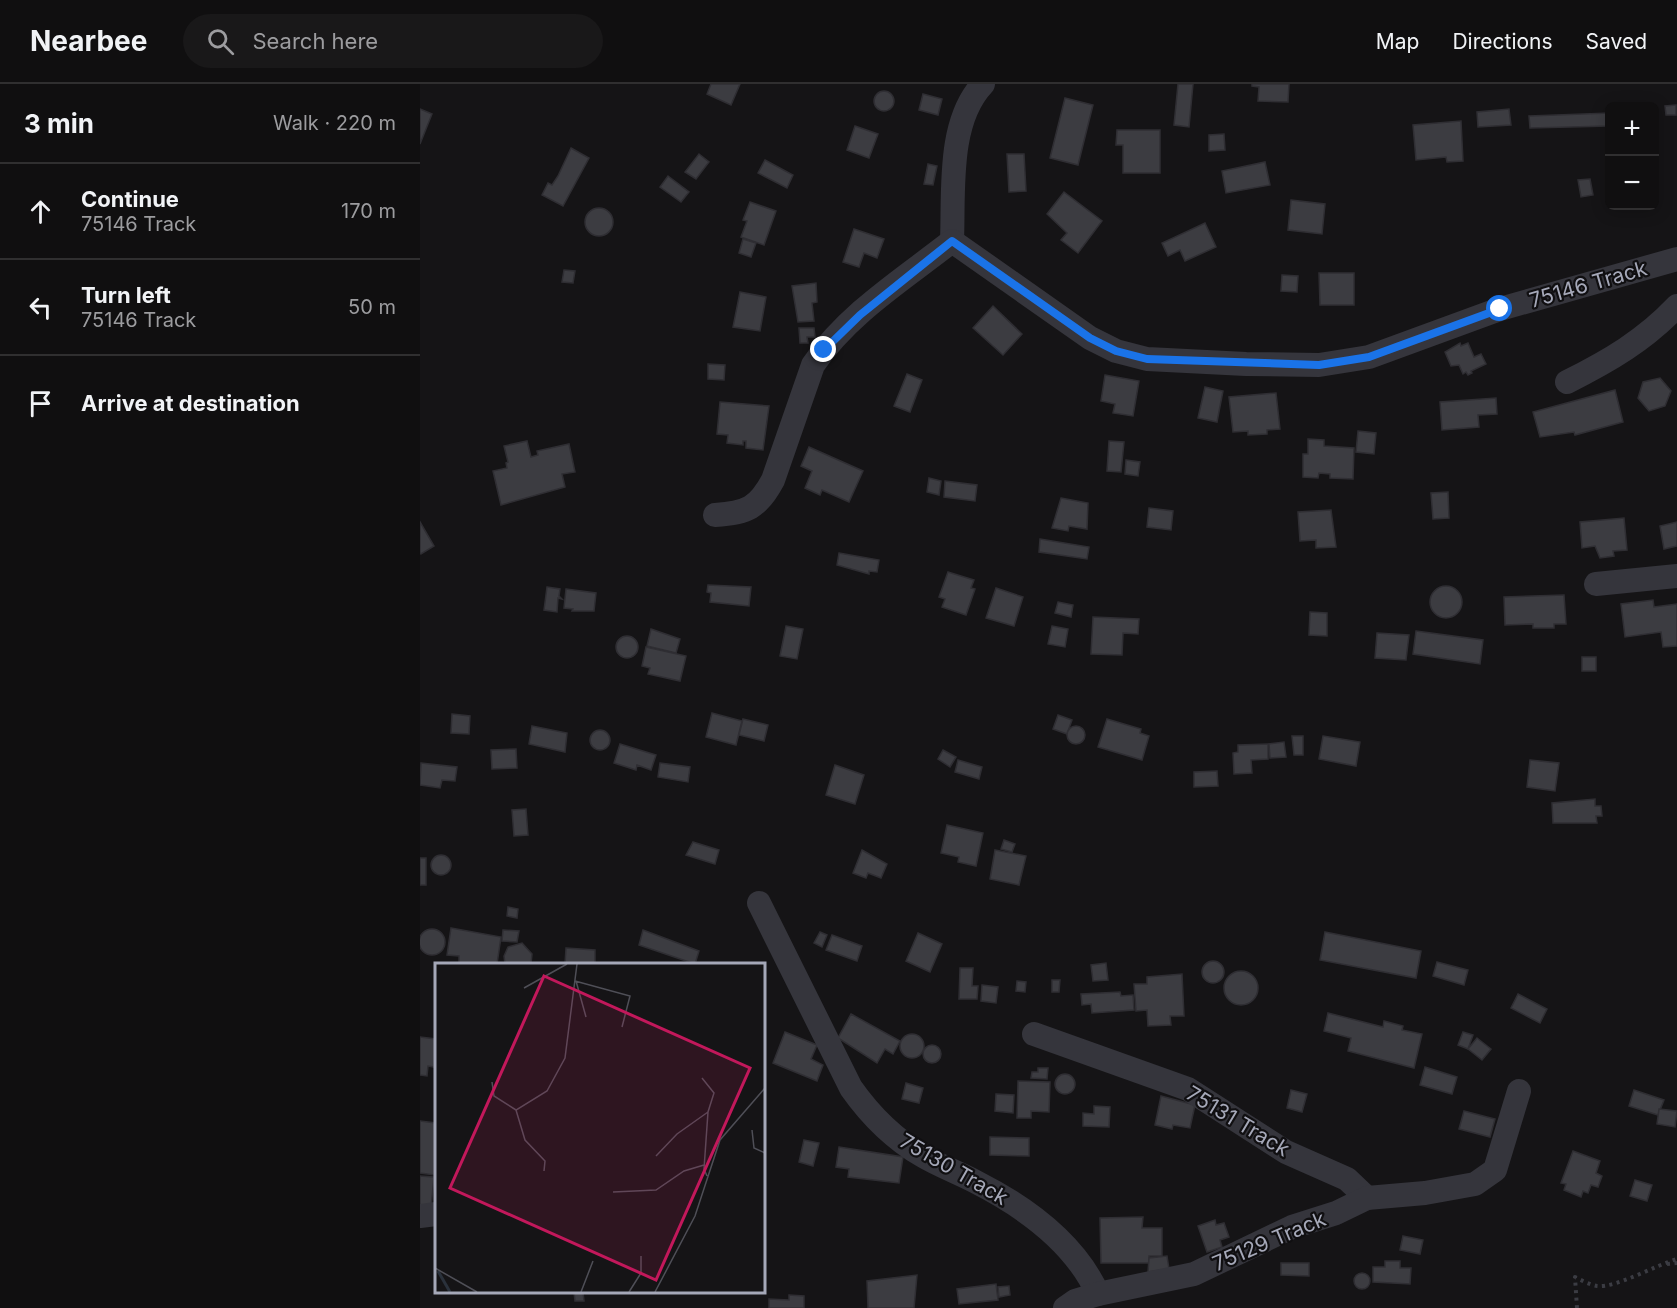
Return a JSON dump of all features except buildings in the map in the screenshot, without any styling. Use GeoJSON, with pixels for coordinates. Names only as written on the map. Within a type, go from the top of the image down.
{"type":"FeatureCollection","features":[{"type":"Feature","properties":{"kind":"street"},"geometry":{"type":"LineString","coordinates":[[715,514],[741,512],[752,508],[764,497],[773,480],[813,365],[824,350],[860,315],[952,241],[956,157],[961,126],[972,98],[983,84]]}},
{"type":"Feature","properties":{"kind":"street","name":"75146 Track"},"geometry":{"type":"LineString","coordinates":[[952,241],[1090,338],[1116,351],[1147,359],[1246,364],[1319,365],[1369,357],[1500,309],[1677,259]]}},
{"type":"Feature","properties":{"kind":"street"},"geometry":{"type":"LineString","coordinates":[[1567,382],[1630,348],[1658,327],[1677,306]]}},
{"type":"Feature","properties":{"kind":"street"},"geometry":{"type":"LineString","coordinates":[[1596,584],[1677,576]]}},
{"type":"Feature","properties":{"kind":"street","name":"75130 Track"},"geometry":{"type":"LineString","coordinates":[[759,903],[850,1088],[867,1111],[923,1156],[1022,1208],[1058,1238],[1080,1264],[1098,1294]]}},
{"type":"Feature","properties":{"kind":"street","name":"75131 Track"},"geometry":{"type":"LineString","coordinates":[[1034,1034],[1188,1089],[1286,1152],[1347,1179],[1367,1198]]}},
{"type":"Feature","properties":{"kind":"street","name":"75129 Track"},"geometry":{"type":"LineString","coordinates":[[1065,1308],[1075,1301],[1098,1294],[1194,1274],[1292,1227],[1336,1213],[1367,1198],[1425,1193],[1475,1184],[1494,1170],[1519,1091]]}},
{"type":"Feature","properties":{"kind":"street"},"geometry":{"type":"LineString","coordinates":[[420,1216],[435,1214]]}},
{"type":"Feature","properties":{"kind":"path"},"geometry":{"type":"LineString","coordinates":[[1576,1308],[1575,1277],[1598,1286],[1629,1280],[1660,1264],[1677,1261]]}},
{"type":"Feature","properties":{"kind":"route"},"geometry":{"type":"LineString","coordinates":[[824,350],[860,315],[952,241],[1090,338],[1116,351],[1147,359],[1319,365],[1369,357],[1500,309]]}}]}
